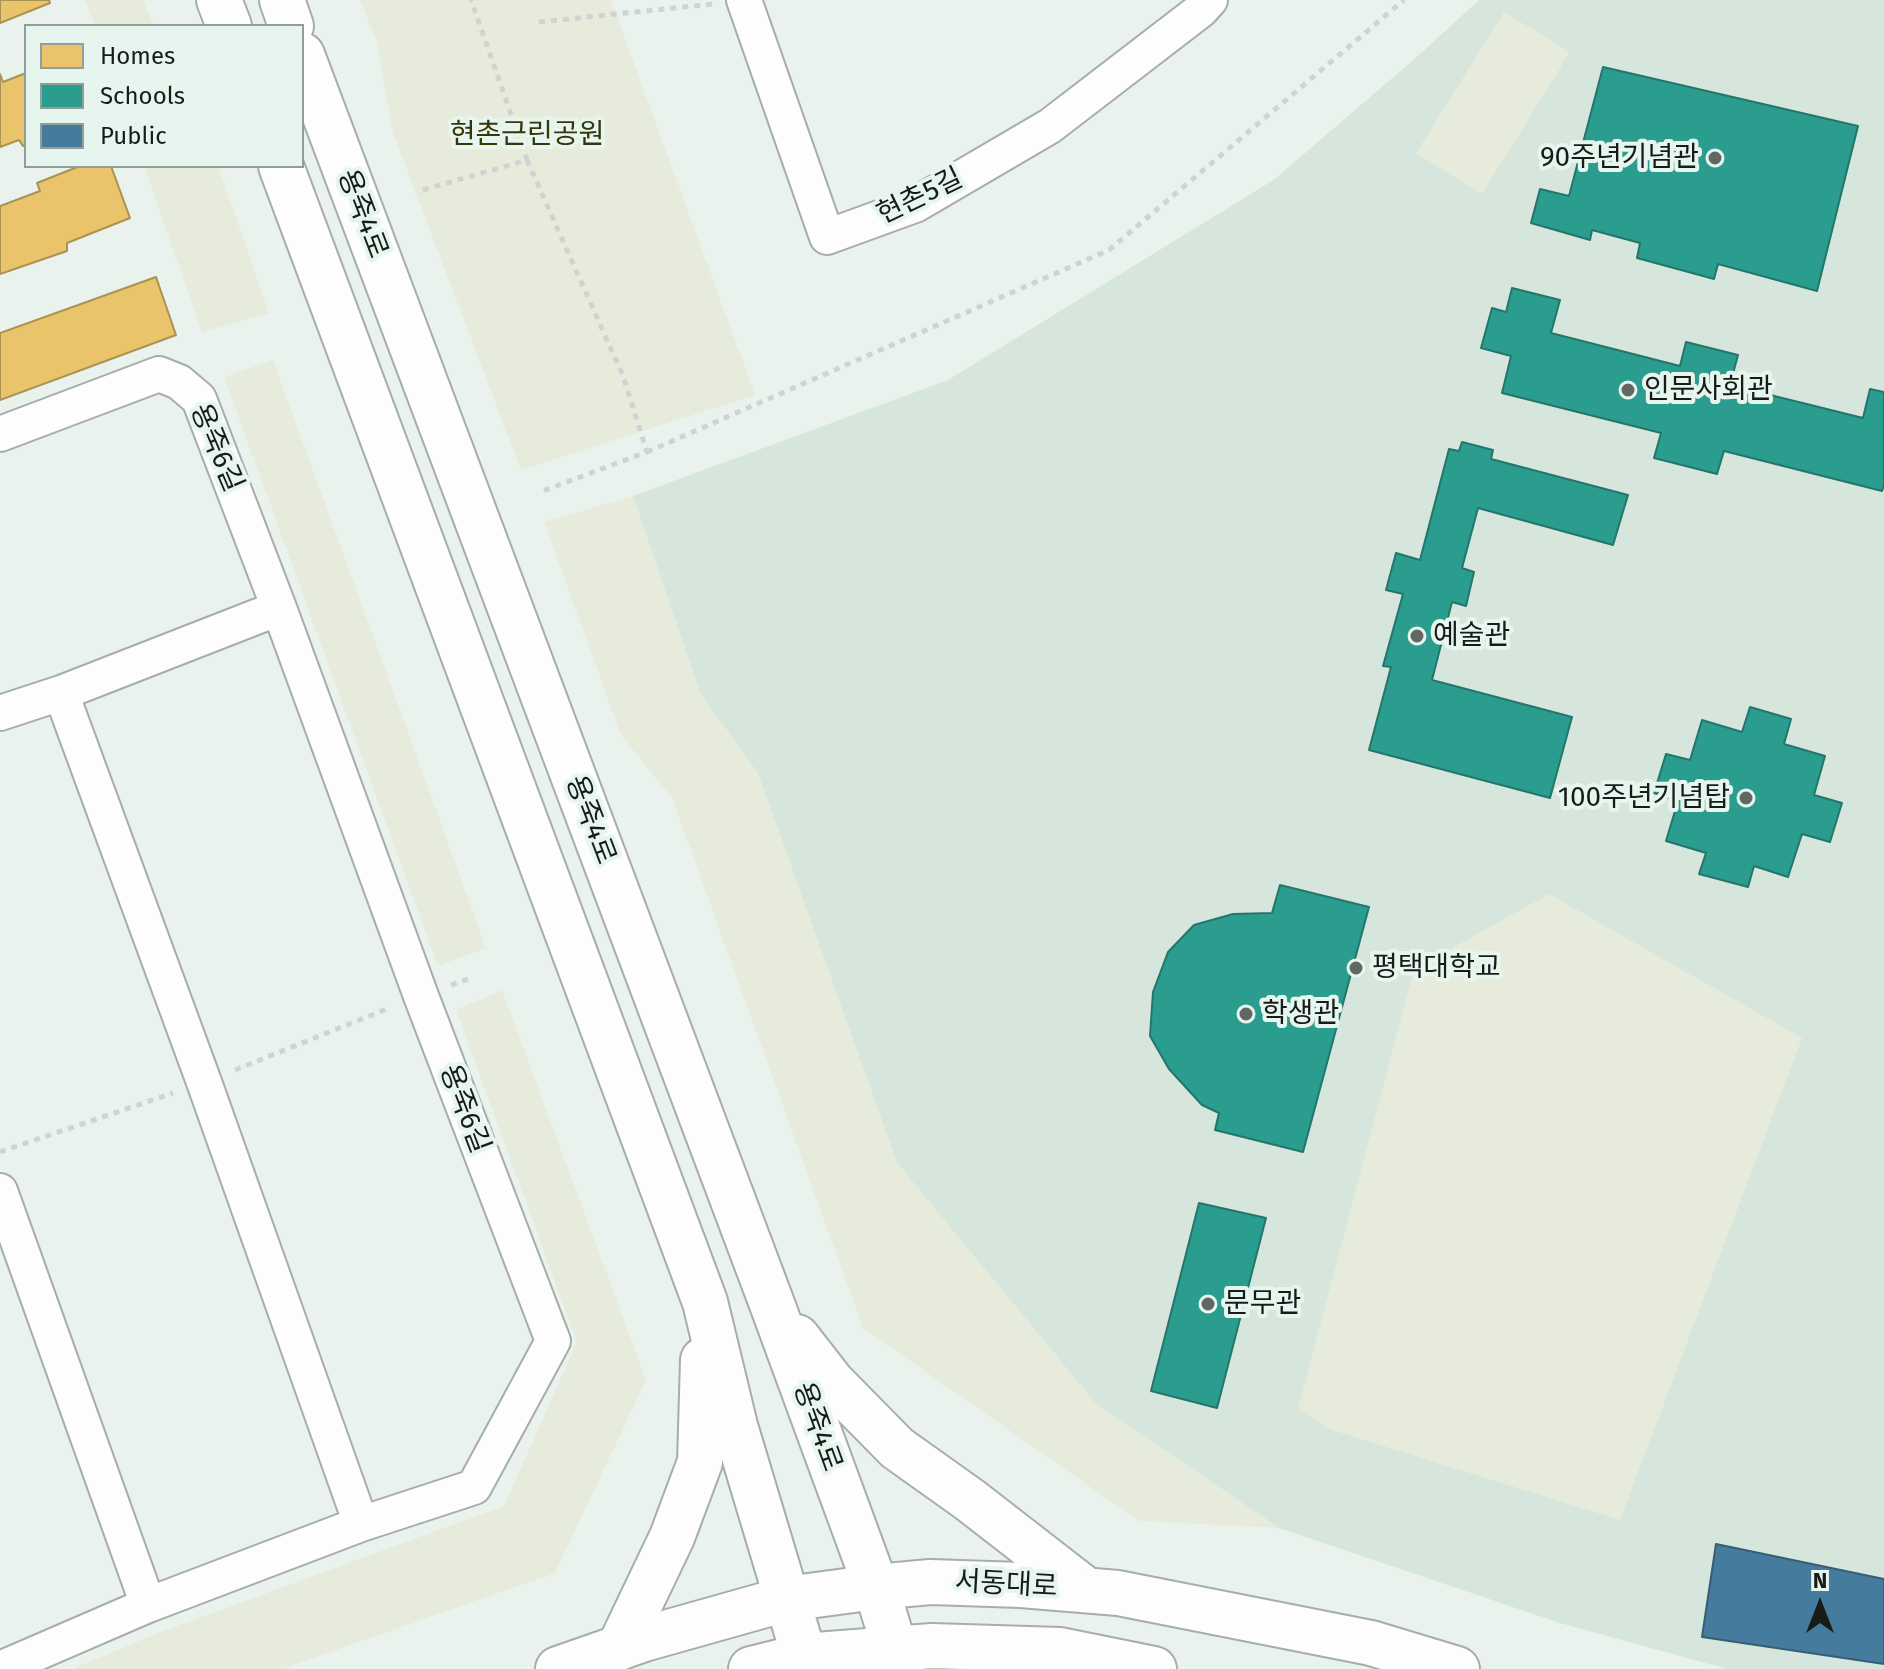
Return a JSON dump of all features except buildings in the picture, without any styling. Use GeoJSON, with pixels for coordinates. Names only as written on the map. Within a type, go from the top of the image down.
{"type":"FeatureCollection","features":[{"type":"Feature","properties":{"kind":"main road"},"geometry":{"type":"LineString","coordinates":[[219,0],[228,24]]}},
{"type":"Feature","properties":{"kind":"main road"},"geometry":{"type":"LineString","coordinates":[[282,0],[290,24]]}},
{"type":"Feature","properties":{"kind":"main road","name":"용죽4로"},"geometry":{"type":"LineString","coordinates":[[304,60],[772,1304],[876,1587],[898,1659]]}},
{"type":"Feature","properties":{"kind":"main road","name":"용죽4로"},"geometry":{"type":"LineString","coordinates":[[282,168],[705,1302],[735,1426],[806,1663]]}},
{"type":"Feature","properties":{"kind":"main road"},"geometry":{"type":"LineString","coordinates":[[619,1648],[672,1537],[700,1462],[705,1302]]}},
{"type":"Feature","properties":{"kind":"main road"},"geometry":{"type":"LineString","coordinates":[[772,1304],[832,1382],[897,1448],[1086,1590]]}},
{"type":"Feature","properties":{"kind":"main road","name":"서동대로"},"geometry":{"type":"LineString","coordinates":[[558,1669],[644,1639],[786,1599],[930,1582],[1118,1593],[1371,1643],[1457,1669]]}},
{"type":"Feature","properties":{"kind":"main road"},"geometry":{"type":"LineString","coordinates":[[751,1669],[898,1659],[932,1646],[1060,1650],[1097,1664],[1154,1669]]}},
{"type":"Feature","properties":{"kind":"street","name":"현촌5길"},"geometry":{"type":"LineString","coordinates":[[745,0],[827,237],[915,205],[1050,126],[1210,0]]}},
{"type":"Feature","properties":{"kind":"street","name":"용죽6길"},"geometry":{"type":"LineString","coordinates":[[0,434],[159,374],[179,382],[199,399],[415,981],[553,1341],[474,1487],[361,1524],[148,1605],[0,1669]]}},
{"type":"Feature","properties":{"kind":"street"},"geometry":{"type":"LineString","coordinates":[[0,713],[61,693],[279,608]]}},
{"type":"Feature","properties":{"kind":"street"},"geometry":{"type":"LineString","coordinates":[[61,693],[204,1082],[361,1524]]}},
{"type":"Feature","properties":{"kind":"street"},"geometry":{"type":"LineString","coordinates":[[0,1191],[148,1605]]}},
{"type":"Feature","properties":{"kind":"path"},"geometry":{"type":"LineString","coordinates":[[471,0],[527,160],[623,376],[647,452]]}},
{"type":"Feature","properties":{"kind":"path"},"geometry":{"type":"LineString","coordinates":[[539,22],[745,0]]}},
{"type":"Feature","properties":{"kind":"path"},"geometry":{"type":"LineString","coordinates":[[540,492],[647,452],[1109,250],[1404,0]]}},
{"type":"Feature","properties":{"kind":"path"},"geometry":{"type":"LineString","coordinates":[[423,190],[527,160]]}},
{"type":"Feature","properties":{"kind":"shaded area","name":"평택대학교"},"geometry":{"type":"Polygon","coordinates":[[[1479,0],[1884,0],[1884,1669],[1727,1669],[1560,1623],[1279,1528],[1096,1404],[897,1163],[758,774],[700,693],[633,496],[948,380],[1275,179],[1479,0]]]}},
{"type":"Feature","properties":{"kind":"green space"},"geometry":{"type":"Polygon","coordinates":[[[85,0],[143,0],[153,24],[94,24],[85,0]]]}},
{"type":"Feature","properties":{"kind":"green space","name":"현촌근린공원"},"geometry":{"type":"Polygon","coordinates":[[[360,0],[611,0],[755,395],[521,470],[393,133],[377,42],[360,0]]]}},
{"type":"Feature","properties":{"kind":"green space"},"geometry":{"type":"Polygon","coordinates":[[[1504,12],[1570,52],[1482,194],[1416,153],[1504,12]]]}},
{"type":"Feature","properties":{"kind":"green space"},"geometry":{"type":"Polygon","coordinates":[[[145,168],[219,168],[269,313],[202,332],[145,168]]]}},
{"type":"Feature","properties":{"kind":"green space"},"geometry":{"type":"Polygon","coordinates":[[[273,360],[486,948],[438,966],[224,377],[273,360]]]}},
{"type":"Feature","properties":{"kind":"green space"},"geometry":{"type":"Polygon","coordinates":[[[633,496],[700,693],[758,773],[897,1163],[1096,1404],[1279,1528],[1139,1521],[863,1328],[672,798],[621,735],[544,522],[633,496]]]}},
{"type":"Feature","properties":{"kind":"green space"},"geometry":{"type":"Polygon","coordinates":[[[1549,894],[1802,1038],[1620,1520],[1332,1430],[1298,1409],[1414,969],[1549,894]]]}},
{"type":"Feature","properties":{"kind":"green space"},"geometry":{"type":"Polygon","coordinates":[[[502,990],[646,1380],[555,1573],[282,1669],[72,1669],[158,1633],[504,1506],[577,1342],[456,1010],[502,990]]]}},
{"type":"Feature","properties":{"kind":"place","name":"90주년기념관"},"geometry":{"type":"Point","coordinates":[1715,158]}},
{"type":"Feature","properties":{"kind":"place","name":"인문사회관"},"geometry":{"type":"Point","coordinates":[1628,390]}},
{"type":"Feature","properties":{"kind":"place","name":"예술관"},"geometry":{"type":"Point","coordinates":[1417,636]}},
{"type":"Feature","properties":{"kind":"place","name":"100주년기념탑"},"geometry":{"type":"Point","coordinates":[1746,798]}},
{"type":"Feature","properties":{"kind":"place","name":"평택대학교"},"geometry":{"type":"Point","coordinates":[1356,968]}},
{"type":"Feature","properties":{"kind":"place","name":"학생관"},"geometry":{"type":"Point","coordinates":[1246,1014]}},
{"type":"Feature","properties":{"kind":"place","name":"문무관"},"geometry":{"type":"Point","coordinates":[1208,1304]}}]}
